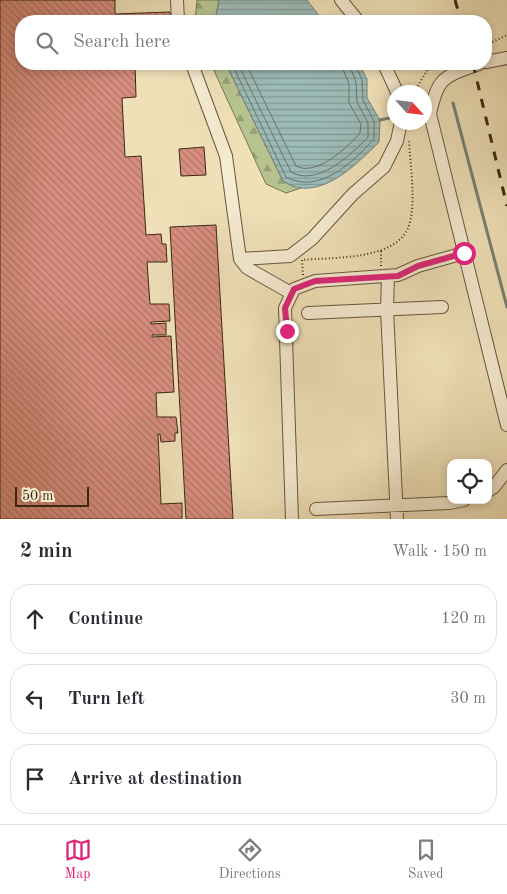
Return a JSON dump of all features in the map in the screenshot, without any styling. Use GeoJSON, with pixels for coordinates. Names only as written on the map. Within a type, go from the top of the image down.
{"type":"FeatureCollection","features":[{"type":"Feature","properties":{"kind":"lane"},"geometry":{"type":"LineString","coordinates":[[177,0],[178,15]]}},
{"type":"Feature","properties":{"kind":"lane"},"geometry":{"type":"LineString","coordinates":[[341,0],[353,15]]}},
{"type":"Feature","properties":{"kind":"lane"},"geometry":{"type":"LineString","coordinates":[[492,61],[507,58]]}},
{"type":"Feature","properties":{"kind":"lane"},"geometry":{"type":"LineString","coordinates":[[194,70],[226,156],[240,259],[247,268],[291,293]]}},
{"type":"Feature","properties":{"kind":"lane"},"geometry":{"type":"LineString","coordinates":[[387,70],[394,85]]}},
{"type":"Feature","properties":{"kind":"lane"},"geometry":{"type":"LineString","coordinates":[[464,70],[448,76],[435,91],[430,114],[507,425]]}},
{"type":"Feature","properties":{"kind":"lane"},"geometry":{"type":"LineString","coordinates":[[240,259],[290,256],[312,239],[353,194],[384,166],[397,141],[399,130]]}},
{"type":"Feature","properties":{"kind":"lane"},"geometry":{"type":"LineString","coordinates":[[292,519],[285,308],[291,293],[294,289],[315,281],[398,276],[418,266],[464,253]]}},
{"type":"Feature","properties":{"kind":"lane"},"geometry":{"type":"LineString","coordinates":[[385,276],[397,519]]}},
{"type":"Feature","properties":{"kind":"lane"},"geometry":{"type":"LineString","coordinates":[[308,313],[442,307]]}},
{"type":"Feature","properties":{"kind":"lane"},"geometry":{"type":"LineString","coordinates":[[492,489],[507,470]]}},
{"type":"Feature","properties":{"kind":"lane"},"geometry":{"type":"LineString","coordinates":[[316,510],[447,503]]}},
{"type":"Feature","properties":{"kind":"path"},"geometry":{"type":"LineString","coordinates":[[492,41],[507,35]]}},
{"type":"Feature","properties":{"kind":"path"},"geometry":{"type":"LineString","coordinates":[[418,85],[427,70]]}},
{"type":"Feature","properties":{"kind":"path"},"geometry":{"type":"LineString","coordinates":[[303,285],[302,260],[381,251],[390,247],[408,230],[412,210],[409,140]]}},
{"type":"Feature","properties":{"kind":"path"},"geometry":{"type":"LineString","coordinates":[[381,251],[385,276]]}},
{"type":"Feature","properties":{"kind":"green space"},"geometry":{"type":"Polygon","coordinates":[[[197,0],[219,0],[216,15],[196,15],[197,0]]]}},
{"type":"Feature","properties":{"kind":"green space"},"geometry":{"type":"Polygon","coordinates":[[[214,70],[229,70],[283,181],[301,188],[286,193],[266,184],[214,70]]]}},
{"type":"Feature","properties":{"kind":"water"},"geometry":{"type":"Polygon","coordinates":[[[219,0],[307,0],[318,15],[216,15],[219,0]]]}},
{"type":"Feature","properties":{"kind":"water"},"geometry":{"type":"Polygon","coordinates":[[[229,70],[362,70],[367,79],[367,98],[380,120],[379,142],[354,166],[323,185],[312,188],[299,188],[283,181],[229,70]]]}},
{"type":"Feature","properties":{"kind":"building"},"geometry":{"type":"Polygon","coordinates":[[[0,0],[115,0],[115,14],[170,12],[170,15],[15,15],[15,70],[135,70],[136,97],[122,98],[125,157],[141,156],[146,235],[161,234],[162,244],[166,244],[167,262],[147,262],[150,304],[169,304],[170,321],[151,322],[151,324],[166,323],[166,335],[152,335],[152,337],[171,336],[174,392],[156,393],[157,417],[176,417],[178,433],[175,433],[175,441],[161,442],[160,434],[158,434],[161,504],[182,503],[182,519],[0,519],[0,0]]]}},
{"type":"Feature","properties":{"kind":"building"},"geometry":{"type":"Polygon","coordinates":[[[204,147],[206,175],[181,176],[179,149],[204,147]]]}},
{"type":"Feature","properties":{"kind":"building"},"geometry":{"type":"Polygon","coordinates":[[[216,225],[233,519],[186,519],[170,227],[216,225]]]}},
{"type":"Feature","properties":{"kind":"waterway"},"geometry":{"type":"LineString","coordinates":[[453,103],[507,307]]}},
{"type":"Feature","properties":{"kind":"waterway"},"geometry":{"type":"LineString","coordinates":[[380,120],[387,118]]}},
{"type":"Feature","properties":{"kind":"railway"},"geometry":{"type":"LineString","coordinates":[[455,0],[459,15]]}},
{"type":"Feature","properties":{"kind":"railway"},"geometry":{"type":"LineString","coordinates":[[474,70],[507,206]]}},
{"type":"Feature","properties":{"kind":"route"},"geometry":{"type":"LineString","coordinates":[[287,331],[285,308],[294,289],[315,281],[398,276],[418,266],[464,253]]}}]}
